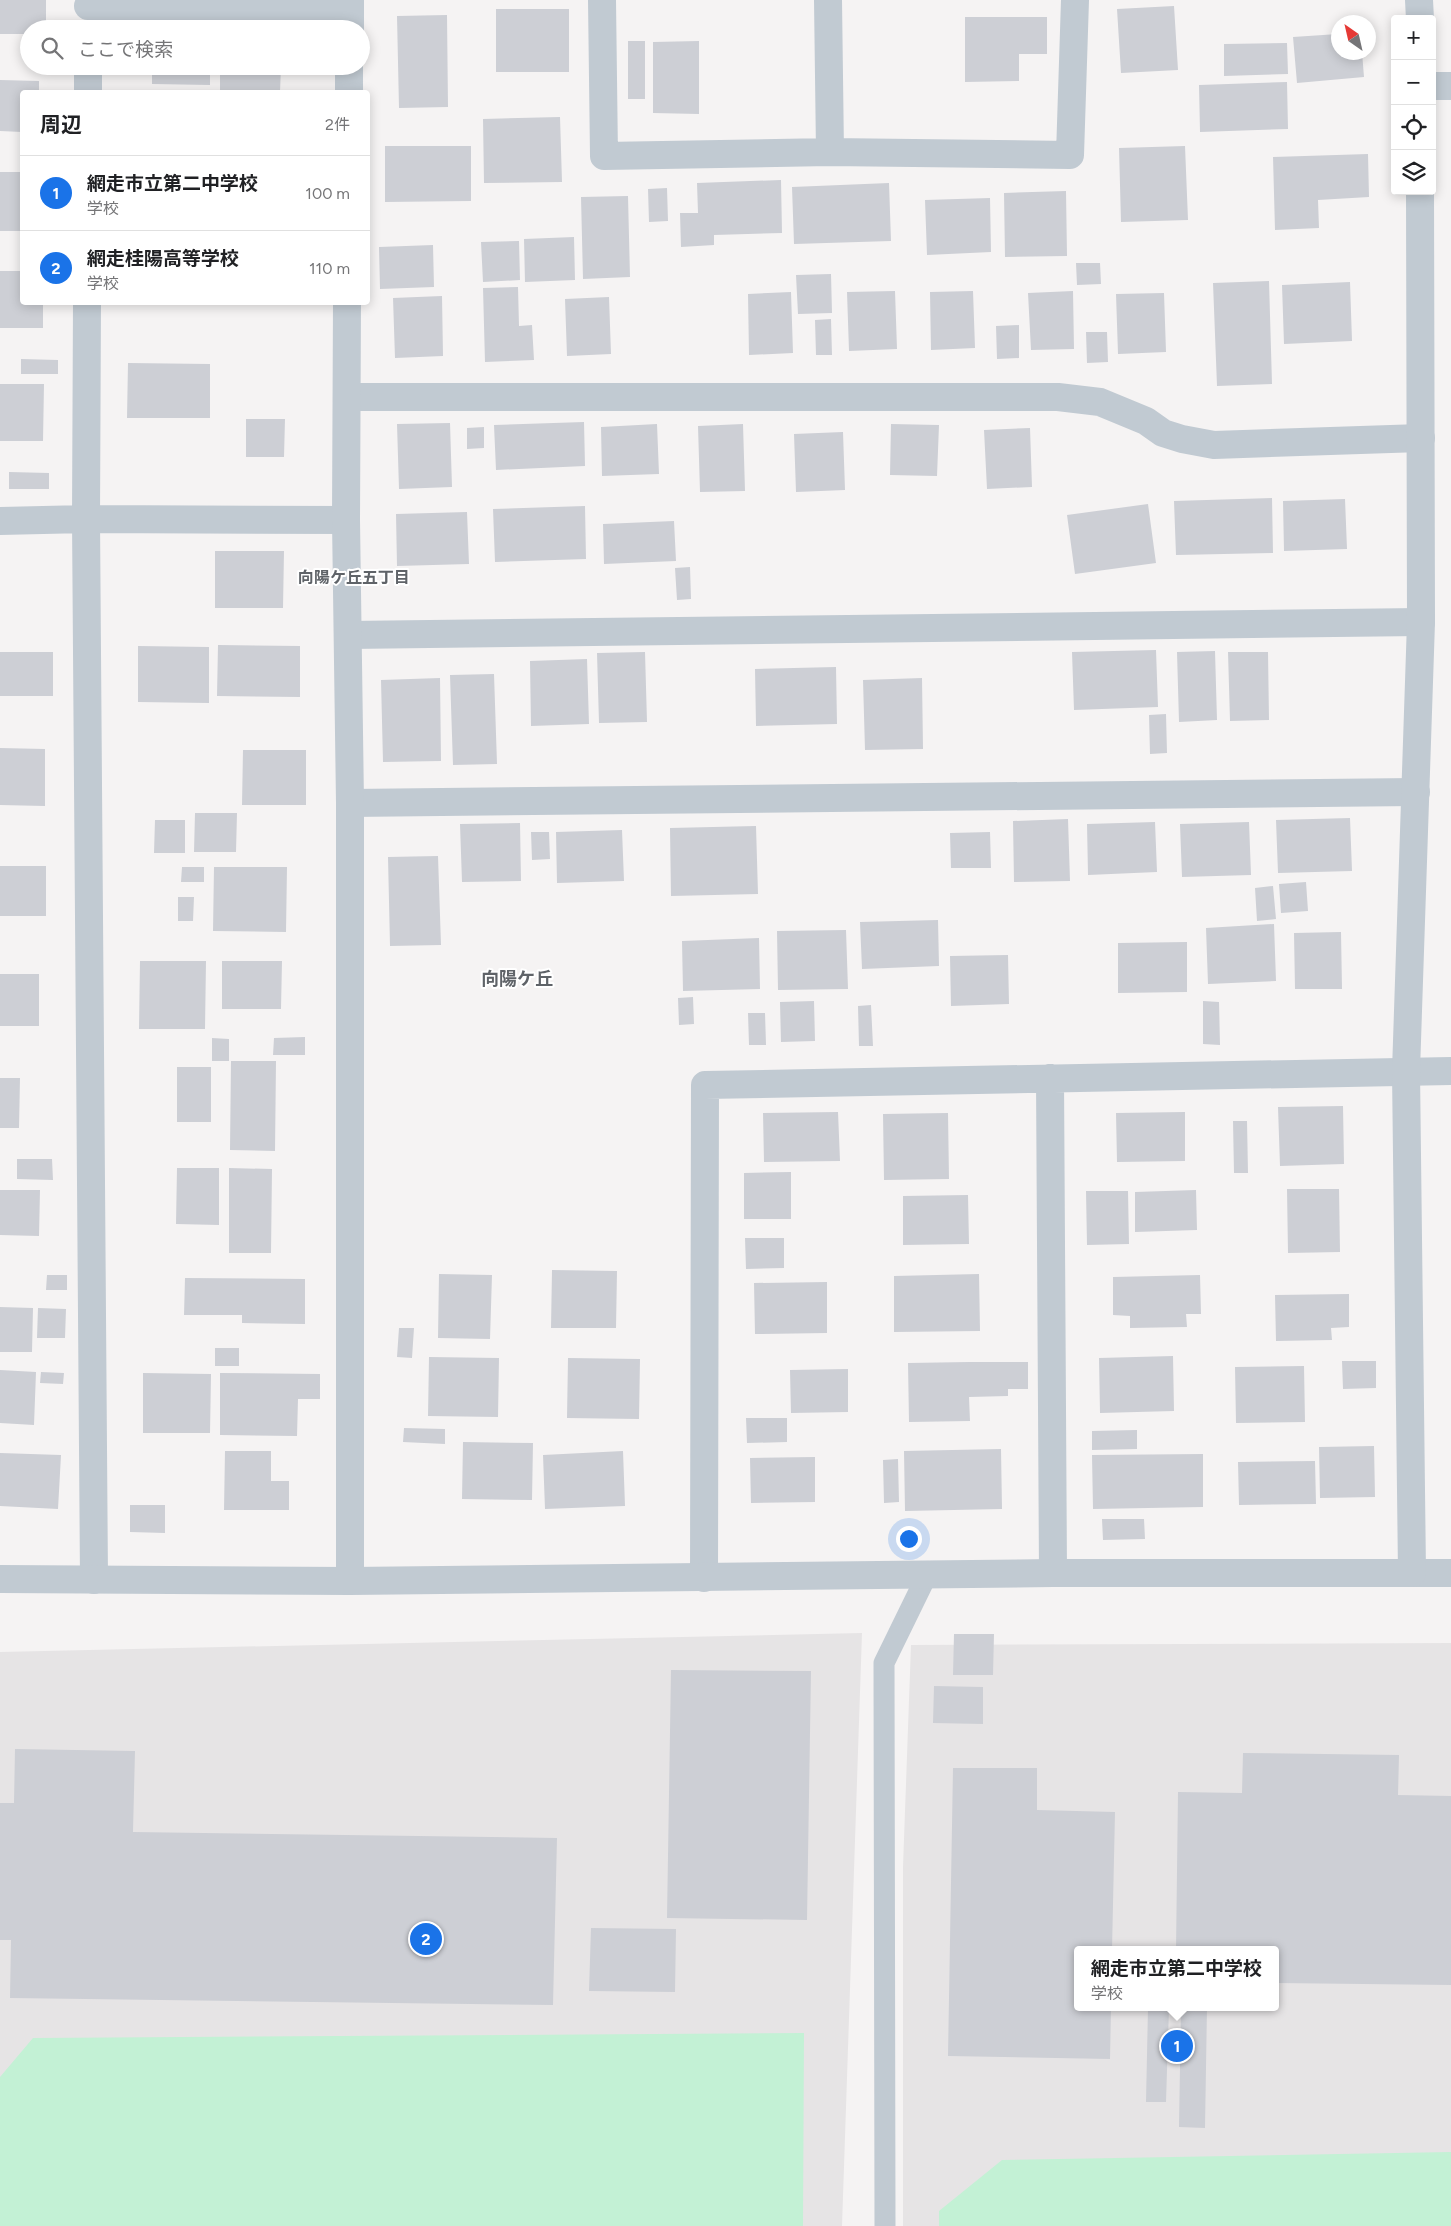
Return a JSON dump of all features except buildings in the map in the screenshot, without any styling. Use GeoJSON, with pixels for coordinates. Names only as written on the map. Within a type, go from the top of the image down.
{"type":"FeatureCollection","features":[{"type":"Feature","properties":{"kind":"street"},"geometry":{"type":"LineString","coordinates":[[602,0],[604,156],[830,152],[1070,155],[1075,0]]}},
{"type":"Feature","properties":{"kind":"street"},"geometry":{"type":"LineString","coordinates":[[828,0],[830,152]]}},
{"type":"Feature","properties":{"kind":"street"},"geometry":{"type":"LineString","coordinates":[[1419,0],[1420,15]]}},
{"type":"Feature","properties":{"kind":"street"},"geometry":{"type":"LineString","coordinates":[[88,12],[350,13]]}},
{"type":"Feature","properties":{"kind":"street"},"geometry":{"type":"LineString","coordinates":[[88,75],[88,90]]}},
{"type":"Feature","properties":{"kind":"street"},"geometry":{"type":"LineString","coordinates":[[349,75],[349,90]]}},
{"type":"Feature","properties":{"kind":"street"},"geometry":{"type":"LineString","coordinates":[[1436,86],[1451,86]]}},
{"type":"Feature","properties":{"kind":"street"},"geometry":{"type":"LineString","coordinates":[[1412,1573],[1406,1071],[1421,622],[1420,195]]}},
{"type":"Feature","properties":{"kind":"street"},"geometry":{"type":"LineString","coordinates":[[87,305],[86,519],[94,1580]]}},
{"type":"Feature","properties":{"kind":"street"},"geometry":{"type":"LineString","coordinates":[[348,305],[346,520],[350,803],[350,1581]]}},
{"type":"Feature","properties":{"kind":"street"},"geometry":{"type":"LineString","coordinates":[[347,397],[1058,398],[1100,402],[1146,421],[1163,432],[1182,439],[1214,445],[1421,438]]}},
{"type":"Feature","properties":{"kind":"street"},"geometry":{"type":"LineString","coordinates":[[0,521],[86,519],[346,520]]}},
{"type":"Feature","properties":{"kind":"street"},"geometry":{"type":"LineString","coordinates":[[349,635],[1421,622]]}},
{"type":"Feature","properties":{"kind":"street"},"geometry":{"type":"LineString","coordinates":[[350,803],[1416,792]]}},
{"type":"Feature","properties":{"kind":"street"},"geometry":{"type":"LineString","coordinates":[[704,1578],[705,1086],[1451,1071]]}},
{"type":"Feature","properties":{"kind":"street"},"geometry":{"type":"LineString","coordinates":[[1050,1078],[1053,1573]]}},
{"type":"Feature","properties":{"kind":"street"},"geometry":{"type":"LineString","coordinates":[[0,1579],[350,1581],[1053,1573],[1451,1573]]}},
{"type":"Feature","properties":{"kind":"lane"},"geometry":{"type":"LineString","coordinates":[[885,2226],[884,1663],[927,1575]]}},
{"type":"Feature","properties":{"kind":"shaded area"},"geometry":{"type":"Polygon","coordinates":[[[862,1633],[842,2226],[0,2226],[0,1652],[862,1633]]]}},
{"type":"Feature","properties":{"kind":"shaded area"},"geometry":{"type":"Polygon","coordinates":[[[1451,1643],[1451,2226],[903,2226],[903,1867],[911,1645],[1451,1643]]]}},
{"type":"Feature","properties":{"kind":"green space"},"geometry":{"type":"Polygon","coordinates":[[[804,2033],[803,2226],[0,2226],[0,2077],[33,2038],[804,2033]]]}},
{"type":"Feature","properties":{"kind":"green space"},"geometry":{"type":"Polygon","coordinates":[[[1451,2152],[1451,2226],[939,2226],[939,2211],[1002,2160],[1451,2152]]]}},
{"type":"Feature","properties":{"kind":"place","name":"網走桂陽高等学校"},"geometry":{"type":"Point","coordinates":[426,1939]}},
{"type":"Feature","properties":{"kind":"place","name":"網走市立第二中学校"},"geometry":{"type":"Point","coordinates":[1177,2046]}},
{"type":"Feature","properties":{"kind":"district","name":"向陽ケ丘五丁目"},"geometry":{"type":"Point","coordinates":[354,577]}},
{"type":"Feature","properties":{"kind":"district","name":"向陽ケ丘"},"geometry":{"type":"Point","coordinates":[517,979]}}]}
